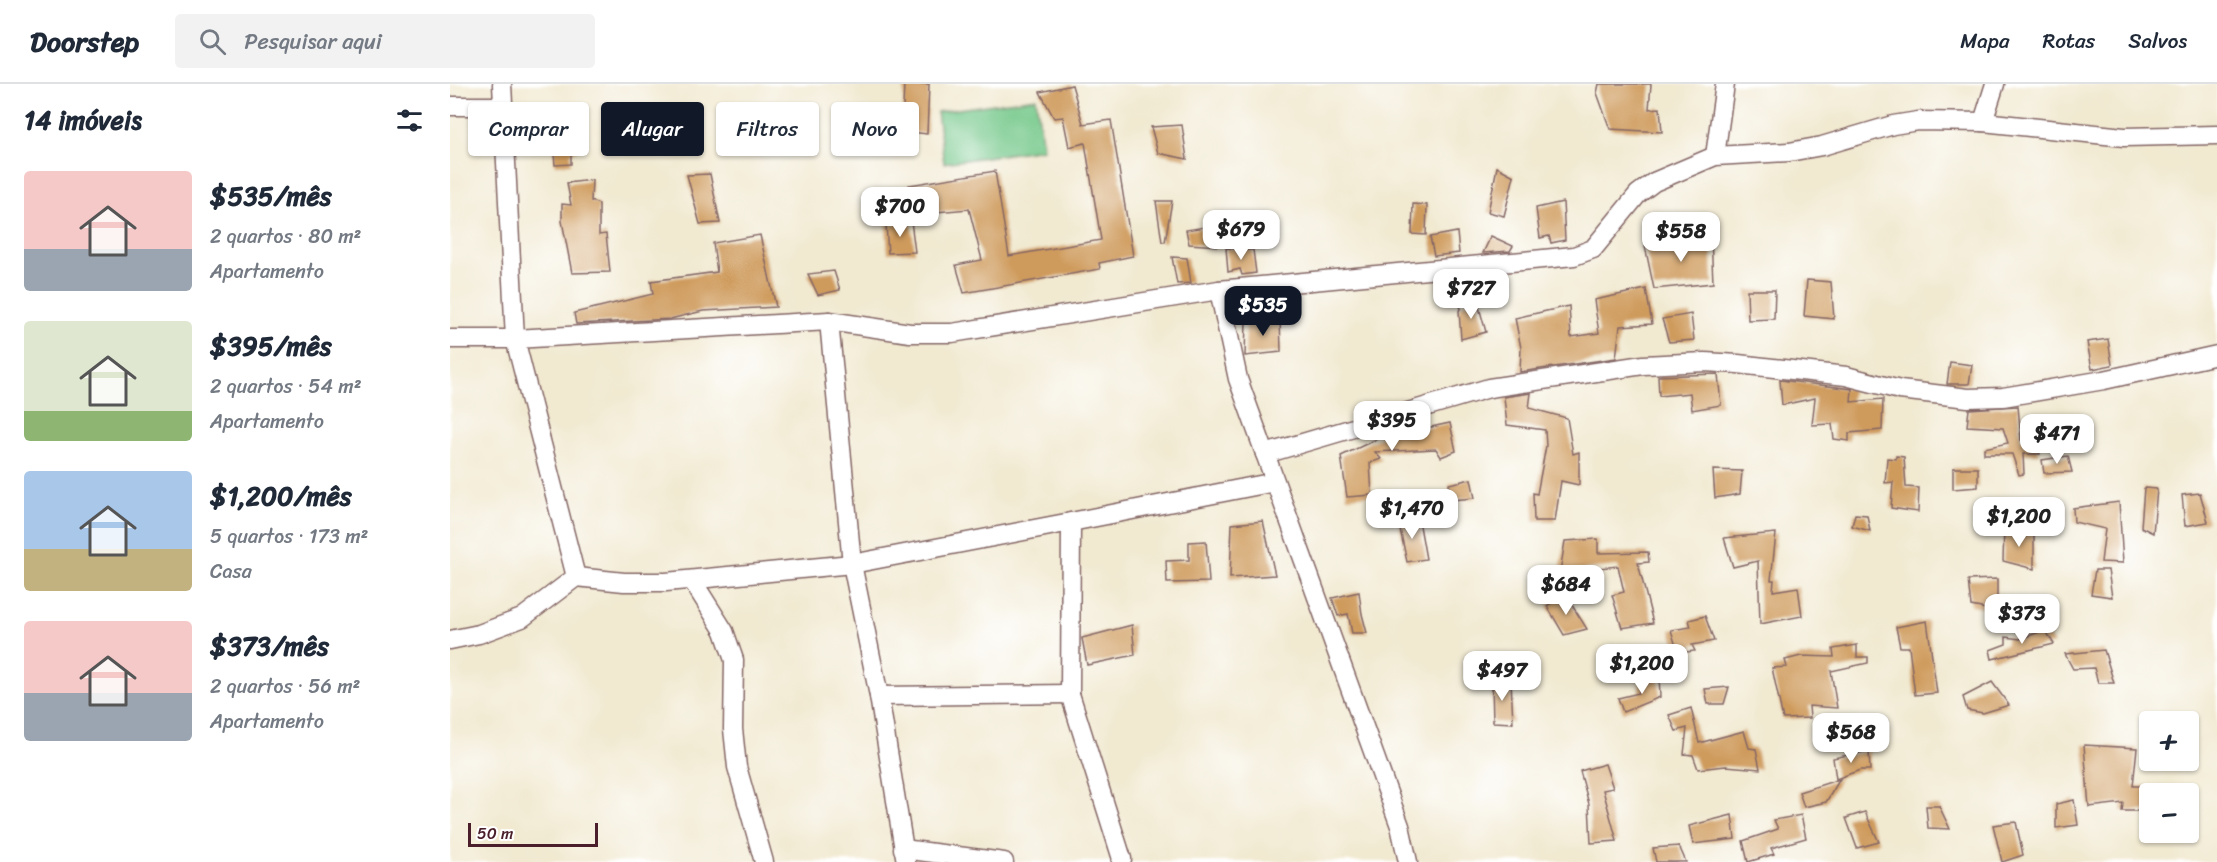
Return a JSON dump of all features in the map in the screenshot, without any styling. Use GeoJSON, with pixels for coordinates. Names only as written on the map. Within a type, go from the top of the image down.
{"type":"FeatureCollection","features":[{"type":"Feature","properties":{"kind":"street"},"geometry":{"type":"LineString","coordinates":[[502,84],[503,102]]}},
{"type":"Feature","properties":{"kind":"street"},"geometry":{"type":"LineString","coordinates":[[1715,156],[1725,84]]}},
{"type":"Feature","properties":{"kind":"street"},"geometry":{"type":"LineString","coordinates":[[1983,122],[1995,84]]}},
{"type":"Feature","properties":{"kind":"street"},"geometry":{"type":"LineString","coordinates":[[450,106],[468,106]]}},
{"type":"Feature","properties":{"kind":"street"},"geometry":{"type":"LineString","coordinates":[[450,339],[515,339],[829,321],[910,333],[952,333],[1219,290],[1574,256],[1593,249],[1638,194],[1654,182],[1715,156],[1789,152],[1822,146],[1893,125],[1918,121],[1983,122],[2124,137],[2217,135]]}},
{"type":"Feature","properties":{"kind":"street"},"geometry":{"type":"LineString","coordinates":[[506,156],[515,339],[576,577]]}},
{"type":"Feature","properties":{"kind":"street"},"geometry":{"type":"LineString","coordinates":[[1219,290],[1238,379],[1400,826],[1408,862]]}},
{"type":"Feature","properties":{"kind":"street"},"geometry":{"type":"LineString","coordinates":[[829,321],[852,564],[879,696],[904,855],[1004,862]]}},
{"type":"Feature","properties":{"kind":"street"},"geometry":{"type":"LineString","coordinates":[[1265,454],[1489,388],[1643,365],[1705,362],[1738,364],[1846,376],[1900,390],[1979,398],[2003,397],[2104,380],[2217,355]]}},
{"type":"Feature","properties":{"kind":"street"},"geometry":{"type":"LineString","coordinates":[[450,640],[479,634],[522,618],[576,577],[624,582],[692,580],[852,564],[1275,482]]}},
{"type":"Feature","properties":{"kind":"street"},"geometry":{"type":"LineString","coordinates":[[1071,522],[1070,694],[1122,859],[1121,862]]}},
{"type":"Feature","properties":{"kind":"street"},"geometry":{"type":"LineString","coordinates":[[692,580],[724,632],[734,660],[734,729],[737,767],[764,862]]}},
{"type":"Feature","properties":{"kind":"street"},"geometry":{"type":"LineString","coordinates":[[879,696],[1070,694]]}},
{"type":"Feature","properties":{"kind":"green space"},"geometry":{"type":"Polygon","coordinates":[[[1036,98],[1043,149],[944,163],[937,112],[1036,98]]]}},
{"type":"Feature","properties":{"kind":"building"},"geometry":{"type":"Polygon","coordinates":[[[904,84],[929,84],[927,134],[919,133],[919,102],[903,102],[904,84]]]}},
{"type":"Feature","properties":{"kind":"building"},"geometry":{"type":"Polygon","coordinates":[[[1599,84],[1651,84],[1649,109],[1660,108],[1662,132],[1610,129],[1597,93],[1599,84]]]}},
{"type":"Feature","properties":{"kind":"building"},"geometry":{"type":"Polygon","coordinates":[[[1072,85],[1083,124],[1111,120],[1133,256],[1099,263],[1100,269],[964,293],[956,265],[982,260],[969,209],[914,214],[909,185],[995,171],[1009,256],[1101,240],[1085,143],[1069,147],[1063,117],[1054,118],[1040,92],[1072,85]]]}},
{"type":"Feature","properties":{"kind":"building"},"geometry":{"type":"Polygon","coordinates":[[[1182,125],[1187,159],[1158,153],[1151,127],[1182,125]]]}},
{"type":"Feature","properties":{"kind":"building"},"geometry":{"type":"Polygon","coordinates":[[[554,156],[571,156],[571,164],[555,165],[554,156]]]}},
{"type":"Feature","properties":{"kind":"building"},"geometry":{"type":"Polygon","coordinates":[[[1497,167],[1514,176],[1504,216],[1488,212],[1497,167]]]}},
{"type":"Feature","properties":{"kind":"building"},"geometry":{"type":"Polygon","coordinates":[[[710,174],[720,223],[700,224],[687,175],[710,174]]]}},
{"type":"Feature","properties":{"kind":"building"},"geometry":{"type":"Polygon","coordinates":[[[592,180],[591,201],[599,204],[599,235],[606,234],[610,272],[572,273],[562,221],[562,204],[571,205],[567,183],[592,180]]]}},
{"type":"Feature","properties":{"kind":"building"},"geometry":{"type":"Polygon","coordinates":[[[1156,201],[1172,201],[1165,242],[1162,242],[1156,201]]]}},
{"type":"Feature","properties":{"kind":"building"},"geometry":{"type":"Polygon","coordinates":[[[1563,202],[1565,240],[1551,243],[1549,236],[1540,238],[1536,208],[1563,202]]]}},
{"type":"Feature","properties":{"kind":"building"},"geometry":{"type":"Polygon","coordinates":[[[1413,204],[1427,205],[1426,235],[1412,234],[1413,204]]]}},
{"type":"Feature","properties":{"kind":"building"},"geometry":{"type":"Polygon","coordinates":[[[911,221],[915,252],[888,253],[886,225],[911,221]]]}},
{"type":"Feature","properties":{"kind":"building"},"geometry":{"type":"Polygon","coordinates":[[[1217,225],[1218,246],[1189,244],[1186,230],[1217,225]]]}},
{"type":"Feature","properties":{"kind":"building"},"geometry":{"type":"Polygon","coordinates":[[[1457,232],[1459,253],[1434,256],[1430,237],[1457,232]]]}},
{"type":"Feature","properties":{"kind":"building"},"geometry":{"type":"Polygon","coordinates":[[[760,235],[776,307],[703,311],[670,319],[576,324],[574,313],[653,294],[651,281],[717,272],[713,243],[760,235]]]}},
{"type":"Feature","properties":{"kind":"building"},"geometry":{"type":"Polygon","coordinates":[[[1491,236],[1513,246],[1510,251],[1483,253],[1491,236]]]}},
{"type":"Feature","properties":{"kind":"building"},"geometry":{"type":"Polygon","coordinates":[[[1711,236],[1713,283],[1654,289],[1645,246],[1711,236]]]}},
{"type":"Feature","properties":{"kind":"building"},"geometry":{"type":"Polygon","coordinates":[[[1226,248],[1253,250],[1256,273],[1242,275],[1240,269],[1228,272],[1226,248]]]}},
{"type":"Feature","properties":{"kind":"building"},"geometry":{"type":"Polygon","coordinates":[[[1172,257],[1187,258],[1191,283],[1177,284],[1172,257]]]}},
{"type":"Feature","properties":{"kind":"building"},"geometry":{"type":"Polygon","coordinates":[[[834,271],[840,290],[818,295],[808,274],[834,271]]]}},
{"type":"Feature","properties":{"kind":"building"},"geometry":{"type":"Polygon","coordinates":[[[1807,280],[1831,282],[1834,319],[1804,316],[1807,280]]]}},
{"type":"Feature","properties":{"kind":"building"},"geometry":{"type":"Polygon","coordinates":[[[1646,289],[1652,324],[1620,326],[1616,358],[1520,372],[1521,348],[1515,318],[1569,306],[1571,337],[1599,333],[1594,300],[1646,289]]]}},
{"type":"Feature","properties":{"kind":"building"},"geometry":{"type":"Polygon","coordinates":[[[1747,290],[1775,290],[1774,319],[1748,320],[1747,290]]]}},
{"type":"Feature","properties":{"kind":"building"},"geometry":{"type":"Polygon","coordinates":[[[1477,300],[1486,332],[1461,339],[1459,311],[1462,304],[1477,300]]]}},
{"type":"Feature","properties":{"kind":"building"},"geometry":{"type":"Polygon","coordinates":[[[1691,314],[1694,340],[1669,342],[1662,319],[1691,314]]]}},
{"type":"Feature","properties":{"kind":"building"},"geometry":{"type":"Polygon","coordinates":[[[1280,317],[1281,352],[1245,356],[1246,321],[1280,317]]]}},
{"type":"Feature","properties":{"kind":"building"},"geometry":{"type":"Polygon","coordinates":[[[2108,339],[2112,365],[2092,369],[2087,342],[2108,339]]]}},
{"type":"Feature","properties":{"kind":"building"},"geometry":{"type":"Polygon","coordinates":[[[1950,362],[1972,365],[1969,384],[1947,384],[1950,362]]]}},
{"type":"Feature","properties":{"kind":"building"},"geometry":{"type":"Polygon","coordinates":[[[1718,374],[1721,405],[1692,410],[1690,393],[1659,396],[1658,376],[1718,374]]]}},
{"type":"Feature","properties":{"kind":"building"},"geometry":{"type":"Polygon","coordinates":[[[1780,380],[1852,389],[1851,402],[1883,399],[1882,430],[1849,433],[1849,441],[1834,439],[1832,424],[1812,425],[1815,398],[1782,405],[1780,380]]]}},
{"type":"Feature","properties":{"kind":"building"},"geometry":{"type":"Polygon","coordinates":[[[1531,393],[1529,408],[1567,418],[1573,454],[1579,452],[1579,485],[1561,481],[1555,521],[1534,521],[1533,493],[1537,494],[1546,446],[1545,430],[1507,425],[1504,397],[1531,393]]]}},
{"type":"Feature","properties":{"kind":"building"},"geometry":{"type":"Polygon","coordinates":[[[2018,406],[2021,440],[2032,437],[2040,454],[2023,454],[2024,474],[2019,475],[2012,454],[1984,454],[1984,448],[2008,443],[2003,428],[1967,426],[1969,409],[2018,406]]]}},
{"type":"Feature","properties":{"kind":"building"},"geometry":{"type":"Polygon","coordinates":[[[1416,422],[1417,430],[1450,423],[1456,451],[1441,457],[1436,449],[1375,452],[1381,459],[1370,463],[1372,495],[1347,497],[1341,456],[1381,437],[1379,432],[1416,422]]]}},
{"type":"Feature","properties":{"kind":"building"},"geometry":{"type":"Polygon","coordinates":[[[1896,456],[1904,457],[1906,487],[1919,488],[1918,512],[1891,508],[1893,482],[1885,483],[1887,458],[1896,459],[1896,456]]]}},
{"type":"Feature","properties":{"kind":"building"},"geometry":{"type":"Polygon","coordinates":[[[2068,456],[2072,472],[2044,473],[2042,460],[2068,456]]]}},
{"type":"Feature","properties":{"kind":"building"},"geometry":{"type":"Polygon","coordinates":[[[1953,468],[1978,468],[1978,487],[1953,489],[1953,468]]]}},
{"type":"Feature","properties":{"kind":"building"},"geometry":{"type":"Polygon","coordinates":[[[1713,470],[1742,471],[1740,494],[1715,498],[1713,470]]]}},
{"type":"Feature","properties":{"kind":"building"},"geometry":{"type":"Polygon","coordinates":[[[1471,479],[1475,498],[1451,500],[1449,484],[1471,479]]]}},
{"type":"Feature","properties":{"kind":"building"},"geometry":{"type":"Polygon","coordinates":[[[2144,488],[2157,489],[2153,533],[2141,527],[2144,488]]]}},
{"type":"Feature","properties":{"kind":"building"},"geometry":{"type":"Polygon","coordinates":[[[2200,493],[2208,522],[2185,526],[2182,495],[2200,493]]]}},
{"type":"Feature","properties":{"kind":"building"},"geometry":{"type":"Polygon","coordinates":[[[2119,502],[2123,563],[2101,562],[2105,529],[2074,522],[2073,508],[2119,502]]]}},
{"type":"Feature","properties":{"kind":"building"},"geometry":{"type":"Polygon","coordinates":[[[1855,514],[1867,515],[1870,531],[1852,526],[1855,514]]]}},
{"type":"Feature","properties":{"kind":"building"},"geometry":{"type":"Polygon","coordinates":[[[1398,520],[1419,520],[1426,559],[1407,562],[1398,520]]]}},
{"type":"Feature","properties":{"kind":"building"},"geometry":{"type":"Polygon","coordinates":[[[1263,521],[1275,575],[1230,578],[1232,524],[1263,521]]]}},
{"type":"Feature","properties":{"kind":"building"},"geometry":{"type":"Polygon","coordinates":[[[2004,529],[2034,532],[2034,569],[2003,561],[2004,529]]]}},
{"type":"Feature","properties":{"kind":"building"},"geometry":{"type":"Polygon","coordinates":[[[1776,533],[1771,580],[1774,580],[1773,591],[1798,587],[1802,616],[1760,624],[1758,561],[1733,567],[1724,538],[1776,533]]]}},
{"type":"Feature","properties":{"kind":"building"},"geometry":{"type":"Polygon","coordinates":[[[1598,539],[1598,553],[1648,552],[1649,562],[1638,563],[1653,623],[1622,628],[1612,595],[1624,592],[1618,566],[1560,572],[1565,541],[1598,539]]]}},
{"type":"Feature","properties":{"kind":"building"},"geometry":{"type":"Polygon","coordinates":[[[1206,541],[1209,582],[1167,583],[1166,561],[1189,560],[1189,542],[1206,541]]]}},
{"type":"Feature","properties":{"kind":"building"},"geometry":{"type":"Polygon","coordinates":[[[2095,570],[2108,570],[2112,597],[2091,594],[2095,570]]]}},
{"type":"Feature","properties":{"kind":"building"},"geometry":{"type":"Polygon","coordinates":[[[1997,579],[1997,611],[1971,606],[1968,580],[1997,579]]]}},
{"type":"Feature","properties":{"kind":"building"},"geometry":{"type":"Polygon","coordinates":[[[1359,592],[1367,633],[1352,633],[1348,614],[1338,616],[1332,598],[1359,592]]]}},
{"type":"Feature","properties":{"kind":"building"},"geometry":{"type":"Polygon","coordinates":[[[1565,594],[1587,629],[1564,635],[1547,606],[1565,594]]]}},
{"type":"Feature","properties":{"kind":"building"},"geometry":{"type":"Polygon","coordinates":[[[1705,616],[1714,641],[1692,645],[1695,651],[1678,653],[1671,630],[1691,627],[1689,620],[1705,616]]]}},
{"type":"Feature","properties":{"kind":"building"},"geometry":{"type":"Polygon","coordinates":[[[1927,621],[1937,693],[1915,695],[1909,647],[1900,647],[1896,627],[1927,621]]]}},
{"type":"Feature","properties":{"kind":"building"},"geometry":{"type":"Polygon","coordinates":[[[1132,625],[1135,655],[1087,665],[1082,638],[1132,625]]]}},
{"type":"Feature","properties":{"kind":"building"},"geometry":{"type":"Polygon","coordinates":[[[2045,630],[2054,644],[1992,659],[1990,650],[2006,644],[2006,637],[2020,639],[2045,630]]]}},
{"type":"Feature","properties":{"kind":"building"},"geometry":{"type":"Polygon","coordinates":[[[1857,645],[1857,657],[1868,657],[1868,663],[1831,671],[1837,708],[1809,706],[1810,718],[1783,719],[1772,668],[1787,667],[1785,660],[1801,656],[1834,657],[1833,649],[1857,645]]]}},
{"type":"Feature","properties":{"kind":"building"},"geometry":{"type":"Polygon","coordinates":[[[2104,650],[2114,683],[2098,683],[2094,668],[2073,669],[2065,654],[2104,650]]]}},
{"type":"Feature","properties":{"kind":"building"},"geometry":{"type":"Polygon","coordinates":[[[1659,676],[1660,697],[1623,712],[1618,698],[1639,693],[1640,682],[1659,676]]]}},
{"type":"Feature","properties":{"kind":"building"},"geometry":{"type":"Polygon","coordinates":[[[1511,680],[1513,723],[1493,722],[1492,682],[1511,680]]]}},
{"type":"Feature","properties":{"kind":"building"},"geometry":{"type":"Polygon","coordinates":[[[1992,682],[2009,705],[1983,713],[1967,710],[1963,697],[1992,682]]]}},
{"type":"Feature","properties":{"kind":"building"},"geometry":{"type":"Polygon","coordinates":[[[1729,687],[1724,704],[1708,704],[1705,689],[1729,687]]]}},
{"type":"Feature","properties":{"kind":"building"},"geometry":{"type":"Polygon","coordinates":[[[1691,708],[1699,743],[1744,731],[1749,748],[1756,749],[1760,769],[1726,766],[1698,769],[1693,755],[1684,754],[1687,728],[1676,731],[1669,715],[1691,708]]]}},
{"type":"Feature","properties":{"kind":"building"},"geometry":{"type":"Polygon","coordinates":[[[2084,745],[2137,748],[2133,786],[2139,786],[2139,811],[2122,811],[2123,803],[2089,807],[2084,745]]]}},
{"type":"Feature","properties":{"kind":"building"},"geometry":{"type":"Polygon","coordinates":[[[1869,751],[1870,770],[1860,770],[1836,779],[1833,758],[1869,751]]]}},
{"type":"Feature","properties":{"kind":"building"},"geometry":{"type":"Polygon","coordinates":[[[1605,764],[1613,788],[1603,790],[1617,841],[1591,843],[1589,804],[1580,771],[1605,764]]]}},
{"type":"Feature","properties":{"kind":"building"},"geometry":{"type":"Polygon","coordinates":[[[1840,779],[1826,802],[1804,807],[1799,792],[1840,779]]]}},
{"type":"Feature","properties":{"kind":"building"},"geometry":{"type":"Polygon","coordinates":[[[2074,800],[2078,825],[2056,828],[2056,804],[2074,800]]]}},
{"type":"Feature","properties":{"kind":"building"},"geometry":{"type":"Polygon","coordinates":[[[1926,806],[1939,806],[1950,829],[1928,828],[1926,806]]]}},
{"type":"Feature","properties":{"kind":"building"},"geometry":{"type":"Polygon","coordinates":[[[1865,812],[1879,842],[1857,848],[1846,818],[1865,812]]]}},
{"type":"Feature","properties":{"kind":"building"},"geometry":{"type":"Polygon","coordinates":[[[1732,815],[1735,839],[1693,844],[1689,826],[1732,815]]]}},
{"type":"Feature","properties":{"kind":"building"},"geometry":{"type":"Polygon","coordinates":[[[1801,815],[1806,838],[1771,848],[1774,854],[1748,862],[1743,841],[1778,829],[1774,820],[1801,815]]]}},
{"type":"Feature","properties":{"kind":"building"},"geometry":{"type":"Polygon","coordinates":[[[2016,822],[2023,855],[2002,862],[1993,825],[2016,822]]]}},
{"type":"Feature","properties":{"kind":"building"},"geometry":{"type":"Polygon","coordinates":[[[1679,846],[1686,862],[1656,862],[1653,848],[1679,846]]]}}]}
